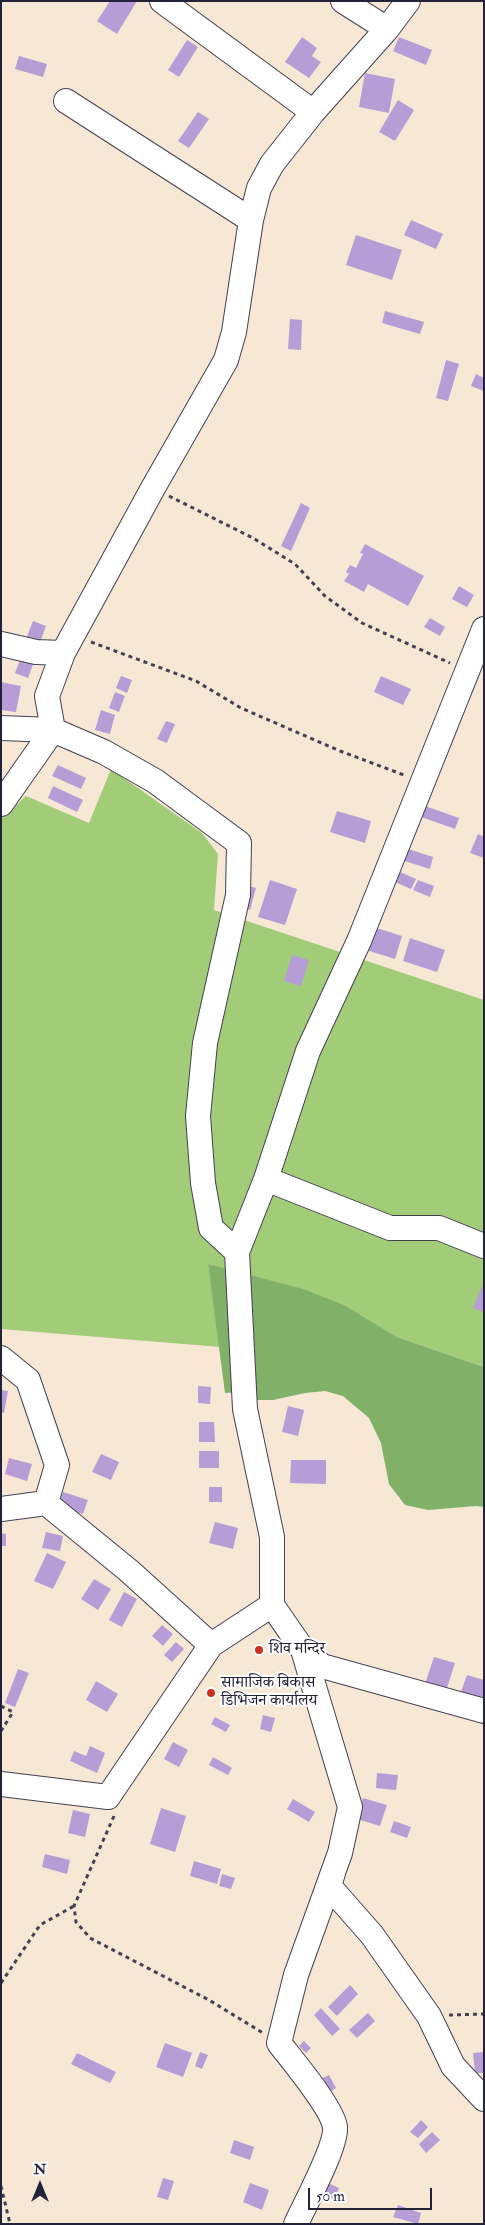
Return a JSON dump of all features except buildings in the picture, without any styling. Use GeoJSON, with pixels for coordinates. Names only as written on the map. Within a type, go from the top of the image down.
{"type":"FeatureCollection","features":[{"type":"Feature","properties":{"kind":"street"},"geometry":{"type":"LineString","coordinates":[[162,1],[313,112]]}},
{"type":"Feature","properties":{"kind":"street"},"geometry":{"type":"LineString","coordinates":[[343,1],[387,29]]}},
{"type":"Feature","properties":{"kind":"street"},"geometry":{"type":"LineString","coordinates":[[1,804],[53,730],[47,696],[68,644],[152,488],[226,360],[234,332],[250,220],[259,188],[272,164],[313,112],[387,29],[408,1]]}},
{"type":"Feature","properties":{"kind":"street"},"geometry":{"type":"LineString","coordinates":[[66,101],[250,220]]}},
{"type":"Feature","properties":{"kind":"street"},"geometry":{"type":"LineString","coordinates":[[484,630],[359,941],[308,1051],[266,1179],[237,1252],[245,1409],[272,1537],[272,1605],[303,1650],[322,1666],[484,1711]]}},
{"type":"Feature","properties":{"kind":"street"},"geometry":{"type":"LineString","coordinates":[[1,644],[36,652],[68,644]]}},
{"type":"Feature","properties":{"kind":"street"},"geometry":{"type":"LineString","coordinates":[[1,728],[53,730],[104,752],[155,781],[239,843],[238,895],[205,1043],[198,1116],[203,1184],[211,1228],[237,1252]]}},
{"type":"Feature","properties":{"kind":"street"},"geometry":{"type":"LineString","coordinates":[[266,1179],[390,1228],[439,1228],[484,1246]]}},
{"type":"Feature","properties":{"kind":"street"},"geometry":{"type":"LineString","coordinates":[[1,1358],[28,1380],[57,1464],[46,1503]]}},
{"type":"Feature","properties":{"kind":"street"},"geometry":{"type":"LineString","coordinates":[[1,1509],[46,1503],[128,1570],[211,1645]]}},
{"type":"Feature","properties":{"kind":"street"},"geometry":{"type":"LineString","coordinates":[[1,1784],[108,1796],[211,1645],[272,1605]]}},
{"type":"Feature","properties":{"kind":"street"},"geometry":{"type":"LineString","coordinates":[[303,1650],[350,1807],[340,1853],[329,1886],[372,1934],[429,2016],[454,2066],[484,2100]]}},
{"type":"Feature","properties":{"kind":"street"},"geometry":{"type":"LineString","coordinates":[[296,2224],[332,2146],[335,2127],[329,2111],[279,2042],[296,1975],[340,1853]]}},
{"type":"Feature","properties":{"kind":"path"},"geometry":{"type":"LineString","coordinates":[[152,488],[253,538],[295,564],[325,596],[362,623],[467,671]]}},
{"type":"Feature","properties":{"kind":"path"},"geometry":{"type":"LineString","coordinates":[[68,644],[196,681],[241,708],[340,752],[424,783]]}},
{"type":"Feature","properties":{"kind":"path"},"geometry":{"type":"LineString","coordinates":[[1,1706],[13,1712],[1,1732]]}},
{"type":"Feature","properties":{"kind":"path"},"geometry":{"type":"LineString","coordinates":[[108,1796],[114,1816],[74,1906],[76,1922],[90,1938],[209,2000],[279,2042]]}},
{"type":"Feature","properties":{"kind":"path"},"geometry":{"type":"LineString","coordinates":[[1,1982],[40,1925],[74,1906]]}},
{"type":"Feature","properties":{"kind":"path"},"geometry":{"type":"LineString","coordinates":[[429,2016],[484,2014]]}},
{"type":"Feature","properties":{"kind":"path"},"geometry":{"type":"LineString","coordinates":[[1,2186],[10,2224]]}},
{"type":"Feature","properties":{"kind":"green space"},"geometry":{"type":"Polygon","coordinates":[[[111,769],[202,833],[218,854],[214,910],[484,1000],[484,1367],[397,1337],[346,1306],[208,1264],[220,1347],[1,1329],[1,819],[26,796],[89,823],[111,769]]]}},
{"type":"Feature","properties":{"kind":"green space"},"geometry":{"type":"Polygon","coordinates":[[[208,1264],[303,1289],[346,1306],[397,1337],[484,1367],[484,1507],[428,1510],[405,1505],[389,1484],[381,1443],[369,1418],[343,1396],[325,1391],[273,1400],[255,1400],[240,1392],[225,1393],[208,1264]]]}},
{"type":"Feature","properties":{"kind":"place","name":"शिव मन्दिर"},"geometry":{"type":"Point","coordinates":[259,1650]}},
{"type":"Feature","properties":{"kind":"place","name":"सामाजिक बिकास डिभिजन कार्यालय"},"geometry":{"type":"Point","coordinates":[211,1693]}}]}
